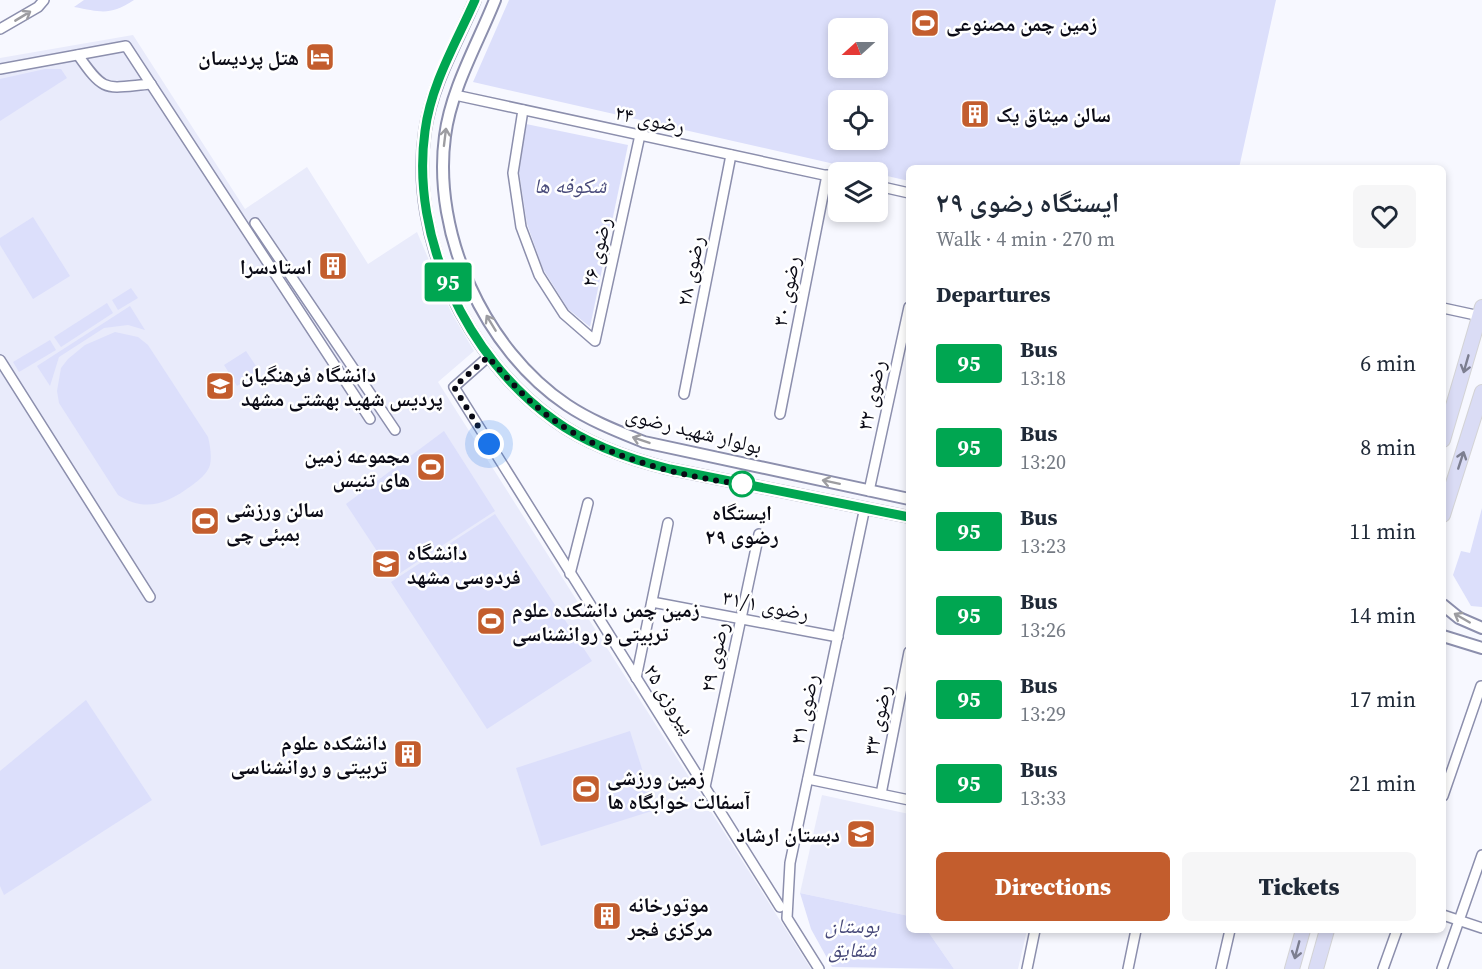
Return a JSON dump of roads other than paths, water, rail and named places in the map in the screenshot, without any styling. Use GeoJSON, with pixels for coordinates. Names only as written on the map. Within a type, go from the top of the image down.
{"type":"FeatureCollection","features":[{"type":"Feature","properties":{"kind":"main road"},"geometry":{"type":"LineString","coordinates":[[1446,430],[1481,312]]}},
{"type":"Feature","properties":{"kind":"main road"},"geometry":{"type":"LineString","coordinates":[[1446,506],[1482,392]]}},
{"type":"Feature","properties":{"kind":"main road"},"geometry":{"type":"LineString","coordinates":[[1292,969],[1302,933]]}},
{"type":"Feature","properties":{"kind":"main road"},"geometry":{"type":"LineString","coordinates":[[1316,969],[1326,933]]}},
{"type":"Feature","properties":{"kind":"street"},"geometry":{"type":"LineString","coordinates":[[0,29],[38,7],[44,0]]}},
{"type":"Feature","properties":{"kind":"street","name":"بولوار شهید رضوی"},"geometry":{"type":"LineString","coordinates":[[475,0],[431,98],[424,132],[423,167],[427,211],[437,254],[458,307],[488,357],[519,391],[554,420],[595,444],[638,461],[906,516]]}},
{"type":"Feature","properties":{"kind":"street","name":"بولوار شهید رضوی"},"geometry":{"type":"LineString","coordinates":[[495,0],[455,95],[445,135],[443,166],[447,208],[456,248],[476,298],[504,345],[533,376],[566,404],[603,426],[644,442],[906,498]]}},
{"type":"Feature","properties":{"kind":"street"},"geometry":{"type":"LineString","coordinates":[[0,69],[126,46],[370,420]]}},
{"type":"Feature","properties":{"kind":"street"},"geometry":{"type":"LineString","coordinates":[[78,55],[96,81],[107,88],[151,84]]}},
{"type":"Feature","properties":{"kind":"street","name":"رضوی ۲۴"},"geometry":{"type":"LineString","coordinates":[[455,95],[827,176]]}},
{"type":"Feature","properties":{"kind":"street","name":"رضوی ۲۶"},"geometry":{"type":"LineString","coordinates":[[523,110],[513,173],[521,227],[539,275],[564,314],[595,341],[640,135]]}},
{"type":"Feature","properties":{"kind":"street","name":"رضوی ۲۸"},"geometry":{"type":"LineString","coordinates":[[684,393],[731,155]]}},
{"type":"Feature","properties":{"kind":"street","name":"رضوی ۳۰"},"geometry":{"type":"LineString","coordinates":[[780,414],[827,176]]}},
{"type":"Feature","properties":{"kind":"street"},"geometry":{"type":"LineString","coordinates":[[888,188],[906,192]]}},
{"type":"Feature","properties":{"kind":"street"},"geometry":{"type":"LineString","coordinates":[[255,223],[395,430]]}},
{"type":"Feature","properties":{"kind":"street"},"geometry":{"type":"LineString","coordinates":[[1446,308],[1481,312]]}},
{"type":"Feature","properties":{"kind":"street","name":"رضوی ۳۲"},"geometry":{"type":"LineString","coordinates":[[869,490],[906,321]]}},
{"type":"Feature","properties":{"kind":"street","name":"پیروزی ۲۵"},"geometry":{"type":"LineString","coordinates":[[488,357],[454,387],[780,907]]}},
{"type":"Feature","properties":{"kind":"street"},"geometry":{"type":"LineString","coordinates":[[0,360],[150,597]]}},
{"type":"Feature","properties":{"kind":"street"},"geometry":{"type":"LineString","coordinates":[[865,507],[869,490]]}},
{"type":"Feature","properties":{"kind":"street"},"geometry":{"type":"LineString","coordinates":[[570,574],[588,503]]}},
{"type":"Feature","properties":{"kind":"street","name":"رضوی ۳۱"},"geometry":{"type":"LineString","coordinates":[[819,969],[787,918],[790,863],[865,507]]}},
{"type":"Feature","properties":{"kind":"street"},"geometry":{"type":"LineString","coordinates":[[636,678],[668,524]]}},
{"type":"Feature","properties":{"kind":"street","name":"رضوی ۲۹"},"geometry":{"type":"LineString","coordinates":[[705,787],[759,534]]}},
{"type":"Feature","properties":{"kind":"street","name":"رضوی ۳۱/۱"},"geometry":{"type":"LineString","coordinates":[[652,602],[838,637]]}},
{"type":"Feature","properties":{"kind":"street"},"geometry":{"type":"LineString","coordinates":[[1446,607],[1459,618],[1482,628]]}},
{"type":"Feature","properties":{"kind":"street"},"geometry":{"type":"LineString","coordinates":[[1446,637],[1482,648]]}},
{"type":"Feature","properties":{"kind":"street","name":"رضوی ۳۳"},"geometry":{"type":"LineString","coordinates":[[881,794],[906,667]]}},
{"type":"Feature","properties":{"kind":"street"},"geometry":{"type":"LineString","coordinates":[[1446,787],[1481,686]]}},
{"type":"Feature","properties":{"kind":"street"},"geometry":{"type":"LineString","coordinates":[[808,779],[906,799]]}},
{"type":"Feature","properties":{"kind":"street"},"geometry":{"type":"LineString","coordinates":[[1442,969],[1482,855]]}},
{"type":"Feature","properties":{"kind":"street"},"geometry":{"type":"LineString","coordinates":[[1446,916],[1482,928]]}},
{"type":"Feature","properties":{"kind":"street"},"geometry":{"type":"LineString","coordinates":[[1027,969],[1034,933]]}},
{"type":"Feature","properties":{"kind":"street"},"geometry":{"type":"LineString","coordinates":[[1128,969],[1135,933]]}},
{"type":"Feature","properties":{"kind":"street"},"geometry":{"type":"LineString","coordinates":[[1221,969],[1229,933]]}},
{"type":"Feature","properties":{"kind":"street"},"geometry":{"type":"LineString","coordinates":[[1383,969],[1396,933]]}},
{"type":"Feature","properties":{"kind":"place","name":"زمین چمن مصنوعی"},"geometry":{"type":"Point","coordinates":[925,23]}},
{"type":"Feature","properties":{"kind":"place","name":"هتل پردیسان"},"geometry":{"type":"Point","coordinates":[320,57]}},
{"type":"Feature","properties":{"kind":"place","name":"سالن میثاق یک"},"geometry":{"type":"Point","coordinates":[975,114]}},
{"type":"Feature","properties":{"kind":"place","name":"استادسرا"},"geometry":{"type":"Point","coordinates":[333,266]}},
{"type":"Feature","properties":{"kind":"place","name":"دانشگاه فرهنگیان پردیس شهید بهشتی مشهد"},"geometry":{"type":"Point","coordinates":[220,386]}},
{"type":"Feature","properties":{"kind":"place","name":"مجموعه زمین های تنیس"},"geometry":{"type":"Point","coordinates":[431,467]}},
{"type":"Feature","properties":{"kind":"place","name":"ایستگاه رضوی ۲۹"},"geometry":{"type":"Point","coordinates":[742,484]}},
{"type":"Feature","properties":{"kind":"place","name":"سالن ورزشی بمبئی چی"},"geometry":{"type":"Point","coordinates":[205,521]}},
{"type":"Feature","properties":{"kind":"place","name":"دانشگاه فردوسی مشهد"},"geometry":{"type":"Point","coordinates":[386,564]}},
{"type":"Feature","properties":{"kind":"place","name":"زمین چمن دانشکده علوم تربیتی و روانشناسی"},"geometry":{"type":"Point","coordinates":[491,621]}},
{"type":"Feature","properties":{"kind":"place","name":"دانشکده علوم تربیتی و روانشناسی"},"geometry":{"type":"Point","coordinates":[408,754]}},
{"type":"Feature","properties":{"kind":"place","name":"زمین ورزشی آسفالت خوابگاه ها"},"geometry":{"type":"Point","coordinates":[586,789]}},
{"type":"Feature","properties":{"kind":"place","name":"دبستان ارشاد"},"geometry":{"type":"Point","coordinates":[861,834]}},
{"type":"Feature","properties":{"kind":"place","name":"موتورخانه مرکزی فجر"},"geometry":{"type":"Point","coordinates":[607,916]}},
{"type":"Feature","properties":{"kind":"park label","name":"شکوفه ها"},"geometry":{"type":"Point","coordinates":[570,185]}},
{"type":"Feature","properties":{"kind":"park label","name":"بوستان شقایق"},"geometry":{"type":"Point","coordinates":[852,937]}}]}
